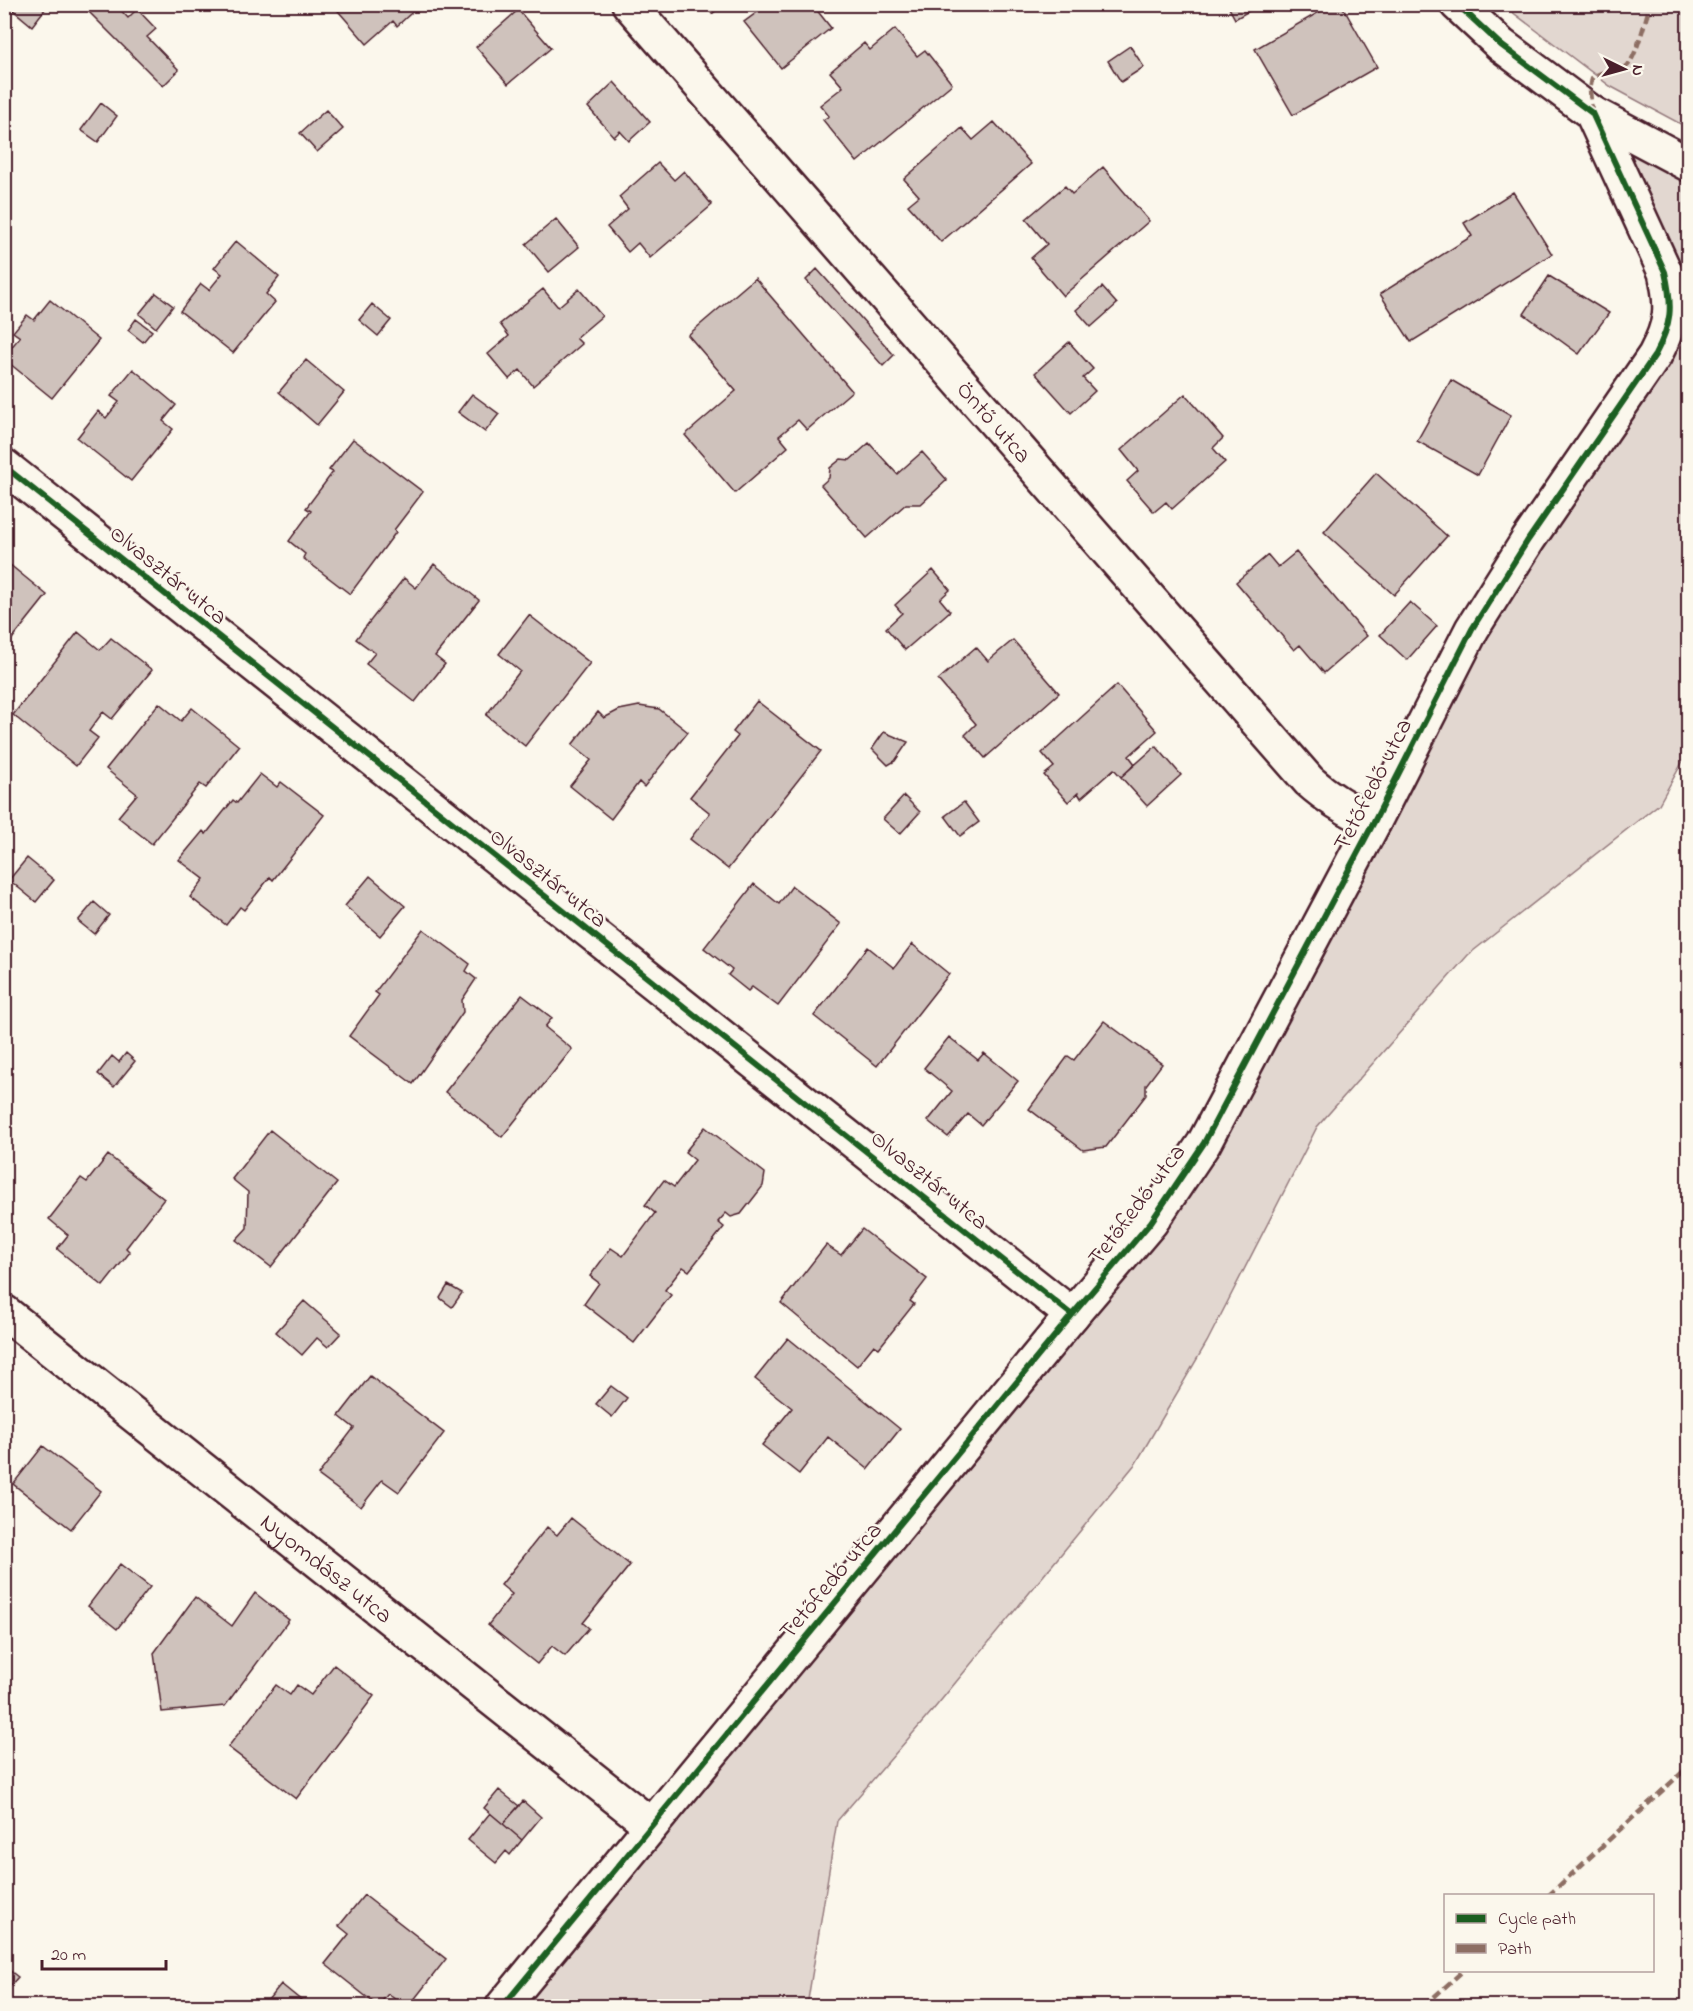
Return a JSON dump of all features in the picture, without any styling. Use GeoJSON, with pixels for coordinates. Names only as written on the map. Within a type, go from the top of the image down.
{"type":"FeatureCollection","features":[{"type":"Feature","properties":{"kind":"street","name":"Öntő utca"},"geometry":{"type":"LineString","coordinates":[[629,4],[1309,781],[1325,796],[1374,822]]}},
{"type":"Feature","properties":{"kind":"street"},"geometry":{"type":"LineString","coordinates":[[1457,4],[1501,45],[1592,113],[1689,164]]}},
{"type":"Feature","properties":{"kind":"street","name":"Tetőfedő utca"},"geometry":{"type":"LineString","coordinates":[[503,2007],[1071,1315],[1151,1222],[1204,1143],[1374,822],[1472,629],[1528,540],[1655,355],[1666,334],[1670,293],[1665,272],[1592,113]]}},
{"type":"Feature","properties":{"kind":"street","name":"Olvasztár utca"},"geometry":{"type":"LineString","coordinates":[[4,466],[1071,1315]]}},
{"type":"Feature","properties":{"kind":"street","name":"Nyomdász utca"},"geometry":{"type":"LineString","coordinates":[[4,1312],[651,1825]]}},
{"type":"Feature","properties":{"kind":"shaded area"},"geometry":{"type":"Polygon","coordinates":[[[1503,5],[1688,5],[1688,128],[1610,86],[1503,5]]]}},
{"type":"Feature","properties":{"kind":"shaded area"},"geometry":{"type":"Polygon","coordinates":[[[1592,113],[1688,164],[1688,752],[1659,804],[1468,955],[1317,1127],[1207,1342],[1136,1463],[933,1710],[837,1821],[807,2006],[503,2006],[1151,1222],[1374,822],[1670,314],[1592,113]]]}},
{"type":"Feature","properties":{"kind":"building"},"geometry":{"type":"Polygon","coordinates":[[[17,4],[49,4],[32,26],[13,10],[17,4]]]}},
{"type":"Feature","properties":{"kind":"building"},"geometry":{"type":"Polygon","coordinates":[[[91,4],[115,4],[128,18],[137,9],[156,29],[147,37],[179,70],[163,86],[86,9],[91,4]]]}},
{"type":"Feature","properties":{"kind":"building"},"geometry":{"type":"Polygon","coordinates":[[[332,4],[421,4],[397,26],[393,21],[367,44],[332,4]]]}},
{"type":"Feature","properties":{"kind":"building"},"geometry":{"type":"Polygon","coordinates":[[[705,4],[724,4],[712,14],[705,4]]]}},
{"type":"Feature","properties":{"kind":"building"},"geometry":{"type":"Polygon","coordinates":[[[756,4],[812,4],[831,28],[781,68],[744,22],[760,10],[756,4]]]}},
{"type":"Feature","properties":{"kind":"building"},"geometry":{"type":"Polygon","coordinates":[[[1227,4],[1261,4],[1235,19],[1227,4]]]}},
{"type":"Feature","properties":{"kind":"building"},"geometry":{"type":"Polygon","coordinates":[[[1333,4],[1341,4],[1377,67],[1293,115],[1255,49],[1333,4]]]}},
{"type":"Feature","properties":{"kind":"building"},"geometry":{"type":"Polygon","coordinates":[[[518,10],[551,48],[508,84],[476,47],[518,10]]]}},
{"type":"Feature","properties":{"kind":"building"},"geometry":{"type":"Polygon","coordinates":[[[895,29],[917,56],[925,50],[952,84],[857,162],[823,120],[829,116],[820,105],[843,87],[830,72],[864,43],[870,50],[895,29]]]}},
{"type":"Feature","properties":{"kind":"building"},"geometry":{"type":"Polygon","coordinates":[[[1130,46],[1144,67],[1121,82],[1108,61],[1130,46]]]}},
{"type":"Feature","properties":{"kind":"building"},"geometry":{"type":"Polygon","coordinates":[[[614,82],[650,122],[629,141],[620,131],[614,137],[588,107],[614,82]]]}},
{"type":"Feature","properties":{"kind":"building"},"geometry":{"type":"Polygon","coordinates":[[[101,103],[117,116],[98,142],[81,130],[101,103]]]}},
{"type":"Feature","properties":{"kind":"building"},"geometry":{"type":"Polygon","coordinates":[[[326,110],[343,129],[317,152],[300,133],[326,110]]]}},
{"type":"Feature","properties":{"kind":"building"},"geometry":{"type":"Polygon","coordinates":[[[994,122],[1031,164],[941,242],[908,205],[919,196],[904,179],[962,128],[973,140],[994,122]]]}},
{"type":"Feature","properties":{"kind":"building"},"geometry":{"type":"Polygon","coordinates":[[[658,163],[674,180],[684,171],[712,205],[650,258],[638,243],[628,252],[607,227],[628,209],[619,197],[658,163]]]}},
{"type":"Feature","properties":{"kind":"building"},"geometry":{"type":"Polygon","coordinates":[[[1103,167],[1149,221],[1063,296],[1031,258],[1047,244],[1026,219],[1065,186],[1072,194],[1103,167]]]}},
{"type":"Feature","properties":{"kind":"building"},"geometry":{"type":"Polygon","coordinates":[[[1513,192],[1552,254],[1411,342],[1380,294],[1472,236],[1464,223],[1513,192]]]}},
{"type":"Feature","properties":{"kind":"building"},"geometry":{"type":"Polygon","coordinates":[[[556,219],[579,247],[549,272],[526,244],[556,219]]]}},
{"type":"Feature","properties":{"kind":"building"},"geometry":{"type":"Polygon","coordinates":[[[236,241],[279,277],[266,294],[275,302],[233,353],[180,311],[201,284],[209,290],[222,274],[214,268],[236,241]]]}},
{"type":"Feature","properties":{"kind":"building"},"geometry":{"type":"Polygon","coordinates":[[[4,246],[10,250],[4,258],[4,246]]]}},
{"type":"Feature","properties":{"kind":"building"},"geometry":{"type":"Polygon","coordinates":[[[817,269],[894,355],[883,366],[806,280],[817,269]]]}},
{"type":"Feature","properties":{"kind":"building"},"geometry":{"type":"Polygon","coordinates":[[[1549,276],[1609,313],[1579,354],[1524,314],[1549,276]]]}},
{"type":"Feature","properties":{"kind":"building"},"geometry":{"type":"Polygon","coordinates":[[[755,278],[852,391],[807,430],[798,420],[779,436],[788,447],[735,493],[685,435],[736,391],[688,335],[755,278]]]}},
{"type":"Feature","properties":{"kind":"building"},"geometry":{"type":"Polygon","coordinates":[[[1102,287],[1117,304],[1091,327],[1076,310],[1102,287]]]}},
{"type":"Feature","properties":{"kind":"building"},"geometry":{"type":"Polygon","coordinates":[[[543,289],[558,307],[579,289],[602,316],[576,338],[582,344],[533,386],[520,370],[509,379],[488,354],[509,336],[500,324],[543,289]]]}},
{"type":"Feature","properties":{"kind":"building"},"geometry":{"type":"Polygon","coordinates":[[[156,293],[173,306],[156,328],[139,314],[156,293]]]}},
{"type":"Feature","properties":{"kind":"building"},"geometry":{"type":"Polygon","coordinates":[[[50,300],[99,340],[52,398],[4,359],[20,337],[13,332],[27,315],[34,320],[50,300]]]}},
{"type":"Feature","properties":{"kind":"building"},"geometry":{"type":"Polygon","coordinates":[[[372,304],[391,320],[378,336],[359,320],[372,304]]]}},
{"type":"Feature","properties":{"kind":"building"},"geometry":{"type":"Polygon","coordinates":[[[136,319],[152,331],[143,342],[128,330],[136,319]]]}},
{"type":"Feature","properties":{"kind":"building"},"geometry":{"type":"Polygon","coordinates":[[[1069,342],[1093,369],[1083,378],[1095,391],[1071,413],[1035,373],[1069,342]]]}},
{"type":"Feature","properties":{"kind":"building"},"geometry":{"type":"Polygon","coordinates":[[[306,360],[344,392],[317,425],[279,392],[306,360]]]}},
{"type":"Feature","properties":{"kind":"building"},"geometry":{"type":"Polygon","coordinates":[[[133,369],[176,405],[163,421],[173,429],[131,481],[77,438],[98,411],[106,418],[119,402],[111,396],[133,369]]]}},
{"type":"Feature","properties":{"kind":"building"},"geometry":{"type":"Polygon","coordinates":[[[1451,380],[1511,415],[1478,475],[1417,441],[1451,380]]]}},
{"type":"Feature","properties":{"kind":"building"},"geometry":{"type":"Polygon","coordinates":[[[472,394],[499,414],[485,432],[458,412],[472,394]]]}},
{"type":"Feature","properties":{"kind":"building"},"geometry":{"type":"Polygon","coordinates":[[[1185,394],[1223,438],[1213,448],[1225,462],[1172,509],[1166,502],[1154,512],[1127,481],[1138,471],[1121,450],[1185,394]]]}},
{"type":"Feature","properties":{"kind":"building"},"geometry":{"type":"Polygon","coordinates":[[[353,439],[423,492],[350,594],[303,558],[305,554],[289,541],[311,511],[306,508],[333,472],[329,470],[353,439]]]}},
{"type":"Feature","properties":{"kind":"building"},"geometry":{"type":"Polygon","coordinates":[[[869,443],[897,474],[922,452],[947,480],[921,504],[906,504],[867,538],[821,485],[829,478],[830,468],[841,459],[850,460],[869,443]]]}},
{"type":"Feature","properties":{"kind":"building"},"geometry":{"type":"Polygon","coordinates":[[[1376,473],[1447,536],[1394,595],[1324,532],[1376,473]]]}},
{"type":"Feature","properties":{"kind":"building"},"geometry":{"type":"Polygon","coordinates":[[[1296,552],[1367,636],[1324,673],[1300,645],[1294,650],[1236,582],[1268,555],[1278,567],[1296,552]]]}},
{"type":"Feature","properties":{"kind":"building"},"geometry":{"type":"Polygon","coordinates":[[[9,564],[47,595],[4,649],[4,569],[9,564]]]}},
{"type":"Feature","properties":{"kind":"building"},"geometry":{"type":"Polygon","coordinates":[[[434,564],[479,600],[435,656],[445,664],[415,702],[366,664],[375,653],[356,639],[404,578],[416,588],[434,564]]]}},
{"type":"Feature","properties":{"kind":"building"},"geometry":{"type":"Polygon","coordinates":[[[933,570],[950,590],[940,599],[950,611],[905,650],[886,628],[902,613],[895,605],[933,570]]]}},
{"type":"Feature","properties":{"kind":"building"},"geometry":{"type":"Polygon","coordinates":[[[1410,602],[1437,626],[1407,660],[1380,635],[1410,602]]]}},
{"type":"Feature","properties":{"kind":"building"},"geometry":{"type":"Polygon","coordinates":[[[529,615],[590,663],[525,746],[486,715],[520,671],[499,654],[529,615]]]}},
{"type":"Feature","properties":{"kind":"building"},"geometry":{"type":"Polygon","coordinates":[[[78,632],[100,650],[111,638],[152,670],[112,719],[103,712],[89,731],[98,738],[76,766],[13,715],[78,632]]]}},
{"type":"Feature","properties":{"kind":"building"},"geometry":{"type":"Polygon","coordinates":[[[1013,640],[1059,693],[985,758],[965,735],[976,724],[938,680],[976,647],[988,661],[1013,640]]]}},
{"type":"Feature","properties":{"kind":"building"},"geometry":{"type":"Polygon","coordinates":[[[1117,685],[1157,731],[1129,756],[1135,764],[1121,777],[1114,769],[1081,798],[1078,793],[1068,802],[1044,775],[1054,767],[1042,753],[1117,685]]]}},
{"type":"Feature","properties":{"kind":"building"},"geometry":{"type":"Polygon","coordinates":[[[757,701],[821,751],[728,869],[690,839],[710,813],[690,797],[738,736],[733,732],[757,701]]]}},
{"type":"Feature","properties":{"kind":"building"},"geometry":{"type":"Polygon","coordinates":[[[159,703],[181,721],[192,708],[239,746],[206,788],[200,784],[152,844],[118,817],[137,794],[106,769],[159,703]]]}},
{"type":"Feature","properties":{"kind":"building"},"geometry":{"type":"Polygon","coordinates":[[[639,706],[659,709],[688,732],[644,787],[639,782],[611,819],[570,786],[591,760],[572,745],[598,712],[604,718],[619,710],[639,706]]]}},
{"type":"Feature","properties":{"kind":"building"},"geometry":{"type":"Polygon","coordinates":[[[884,732],[908,742],[895,761],[888,765],[872,749],[884,732]]]}},
{"type":"Feature","properties":{"kind":"building"},"geometry":{"type":"Polygon","coordinates":[[[1156,746],[1181,775],[1147,806],[1121,777],[1156,746]]]}},
{"type":"Feature","properties":{"kind":"building"},"geometry":{"type":"Polygon","coordinates":[[[260,774],[277,787],[281,782],[324,815],[273,880],[270,877],[244,910],[240,907],[226,925],[190,897],[204,879],[179,860],[203,831],[206,834],[233,800],[237,803],[260,774]]]}},
{"type":"Feature","properties":{"kind":"building"},"geometry":{"type":"Polygon","coordinates":[[[904,796],[920,812],[900,834],[883,819],[904,796]]]}},
{"type":"Feature","properties":{"kind":"building"},"geometry":{"type":"Polygon","coordinates":[[[964,802],[979,822],[960,836],[945,816],[964,802]]]}},
{"type":"Feature","properties":{"kind":"building"},"geometry":{"type":"Polygon","coordinates":[[[27,858],[54,880],[36,902],[9,880],[27,858]]]}},
{"type":"Feature","properties":{"kind":"building"},"geometry":{"type":"Polygon","coordinates":[[[370,876],[405,906],[380,936],[345,906],[370,876]]]}},
{"type":"Feature","properties":{"kind":"building"},"geometry":{"type":"Polygon","coordinates":[[[754,884],[779,904],[792,886],[841,924],[778,1006],[752,987],[748,991],[728,975],[732,970],[704,948],[754,884]]]}},
{"type":"Feature","properties":{"kind":"building"},"geometry":{"type":"Polygon","coordinates":[[[94,902],[109,915],[94,934],[78,921],[94,902]]]}},
{"type":"Feature","properties":{"kind":"building"},"geometry":{"type":"Polygon","coordinates":[[[423,929],[470,964],[466,971],[476,979],[462,1000],[463,1012],[413,1084],[349,1036],[379,995],[375,992],[423,929]]]}},
{"type":"Feature","properties":{"kind":"building"},"geometry":{"type":"Polygon","coordinates":[[[912,944],[949,974],[877,1066],[814,1016],[868,947],[894,968],[912,944]]]}},
{"type":"Feature","properties":{"kind":"building"},"geometry":{"type":"Polygon","coordinates":[[[522,995],[552,1018],[545,1027],[572,1049],[502,1137],[445,1092],[522,995]]]}},
{"type":"Feature","properties":{"kind":"building"},"geometry":{"type":"Polygon","coordinates":[[[1104,1021],[1162,1064],[1146,1085],[1146,1095],[1106,1147],[1083,1150],[1029,1109],[1068,1056],[1074,1060],[1104,1021]]]}},
{"type":"Feature","properties":{"kind":"building"},"geometry":{"type":"Polygon","coordinates":[[[949,1037],[978,1060],[984,1053],[1018,1081],[981,1125],[968,1114],[948,1137],[928,1121],[952,1091],[924,1068],[949,1037]]]}},
{"type":"Feature","properties":{"kind":"building"},"geometry":{"type":"Polygon","coordinates":[[[126,1053],[135,1061],[114,1087],[98,1074],[112,1056],[119,1062],[126,1053]]]}},
{"type":"Feature","properties":{"kind":"building"},"geometry":{"type":"Polygon","coordinates":[[[705,1127],[765,1173],[763,1186],[741,1214],[731,1217],[726,1213],[718,1222],[724,1227],[689,1271],[683,1267],[665,1290],[671,1295],[634,1343],[584,1304],[599,1283],[590,1276],[611,1248],[623,1256],[655,1213],[645,1205],[664,1180],[674,1187],[695,1160],[685,1152],[705,1127]]]}},
{"type":"Feature","properties":{"kind":"building"},"geometry":{"type":"Polygon","coordinates":[[[270,1130],[337,1183],[271,1267],[236,1240],[247,1228],[248,1192],[232,1179],[270,1130]]]}},
{"type":"Feature","properties":{"kind":"building"},"geometry":{"type":"Polygon","coordinates":[[[108,1155],[164,1199],[126,1248],[130,1252],[103,1286],[57,1249],[68,1235],[49,1219],[81,1178],[87,1182],[108,1155]]]}},
{"type":"Feature","properties":{"kind":"building"},"geometry":{"type":"Polygon","coordinates":[[[862,1229],[927,1279],[910,1301],[914,1304],[879,1348],[874,1345],[857,1366],[781,1303],[826,1245],[841,1255],[862,1229]]]}},
{"type":"Feature","properties":{"kind":"building"},"geometry":{"type":"Polygon","coordinates":[[[448,1285],[462,1293],[452,1307],[440,1298],[448,1285]]]}},
{"type":"Feature","properties":{"kind":"building"},"geometry":{"type":"Polygon","coordinates":[[[304,1301],[341,1333],[328,1347],[317,1338],[302,1355],[276,1332],[304,1301]]]}},
{"type":"Feature","properties":{"kind":"building"},"geometry":{"type":"Polygon","coordinates":[[[788,1338],[900,1429],[868,1469],[828,1437],[799,1474],[762,1445],[792,1408],[755,1379],[788,1338]]]}},
{"type":"Feature","properties":{"kind":"building"},"geometry":{"type":"Polygon","coordinates":[[[370,1376],[444,1433],[399,1492],[382,1480],[361,1507],[318,1475],[354,1428],[339,1416],[370,1376]]]}},
{"type":"Feature","properties":{"kind":"building"},"geometry":{"type":"Polygon","coordinates":[[[611,1386],[627,1398],[612,1417],[596,1404],[611,1386]]]}},
{"type":"Feature","properties":{"kind":"building"},"geometry":{"type":"Polygon","coordinates":[[[43,1446],[101,1491],[71,1529],[13,1484],[43,1446]]]}},
{"type":"Feature","properties":{"kind":"building"},"geometry":{"type":"Polygon","coordinates":[[[571,1518],[630,1565],[583,1623],[589,1628],[565,1656],[552,1646],[537,1664],[488,1625],[512,1594],[501,1585],[547,1527],[557,1535],[571,1518]]]}},
{"type":"Feature","properties":{"kind":"building"},"geometry":{"type":"Polygon","coordinates":[[[120,1564],[150,1587],[117,1629],[88,1606],[120,1564]]]}},
{"type":"Feature","properties":{"kind":"building"},"geometry":{"type":"Polygon","coordinates":[[[255,1593],[289,1620],[225,1706],[162,1712],[154,1653],[195,1597],[232,1626],[255,1593]]]}},
{"type":"Feature","properties":{"kind":"building"},"geometry":{"type":"Polygon","coordinates":[[[334,1665],[374,1696],[296,1799],[228,1747],[276,1685],[290,1695],[297,1685],[311,1695],[334,1665]]]}},
{"type":"Feature","properties":{"kind":"building"},"geometry":{"type":"Polygon","coordinates":[[[499,1790],[519,1806],[503,1824],[484,1808],[499,1790]]]}},
{"type":"Feature","properties":{"kind":"building"},"geometry":{"type":"Polygon","coordinates":[[[523,1801],[541,1817],[522,1840],[503,1824],[523,1801]]]}},
{"type":"Feature","properties":{"kind":"building"},"geometry":{"type":"Polygon","coordinates":[[[490,1813],[522,1840],[510,1855],[506,1851],[496,1863],[468,1840],[490,1813]]]}},
{"type":"Feature","properties":{"kind":"building"},"geometry":{"type":"Polygon","coordinates":[[[364,1895],[446,1959],[409,2006],[404,2006],[388,1994],[378,2006],[325,1964],[349,1934],[339,1926],[364,1895]]]}},
{"type":"Feature","properties":{"kind":"building"},"geometry":{"type":"Polygon","coordinates":[[[4,1966],[18,1977],[4,1993],[4,1966]]]}},
{"type":"Feature","properties":{"kind":"building"},"geometry":{"type":"Polygon","coordinates":[[[281,1984],[308,2006],[263,2006],[281,1984]]]}},
{"type":"Feature","properties":{"kind":"marked path"},"geometry":{"type":"LineString","coordinates":[[1592,113],[1590,90],[1592,78],[1627,66],[1634,55],[1650,4]]}},
{"type":"Feature","properties":{"kind":"marked path"},"geometry":{"type":"LineString","coordinates":[[1550,1894],[1688,1767]]}},
{"type":"Feature","properties":{"kind":"marked path"},"geometry":{"type":"LineString","coordinates":[[1424,2006],[1462,1972]]}},
{"type":"Feature","properties":{"kind":"cycle path"},"geometry":{"type":"LineString","coordinates":[[503,2006],[1151,1222],[1204,1143],[1374,822],[1472,629],[1528,540],[1661,344],[1668,324],[1670,305],[1665,272],[1592,113],[1501,45],[1457,4]]}},
{"type":"Feature","properties":{"kind":"cycle path"},"geometry":{"type":"LineString","coordinates":[[4,466],[1072,1315]]}}]}
